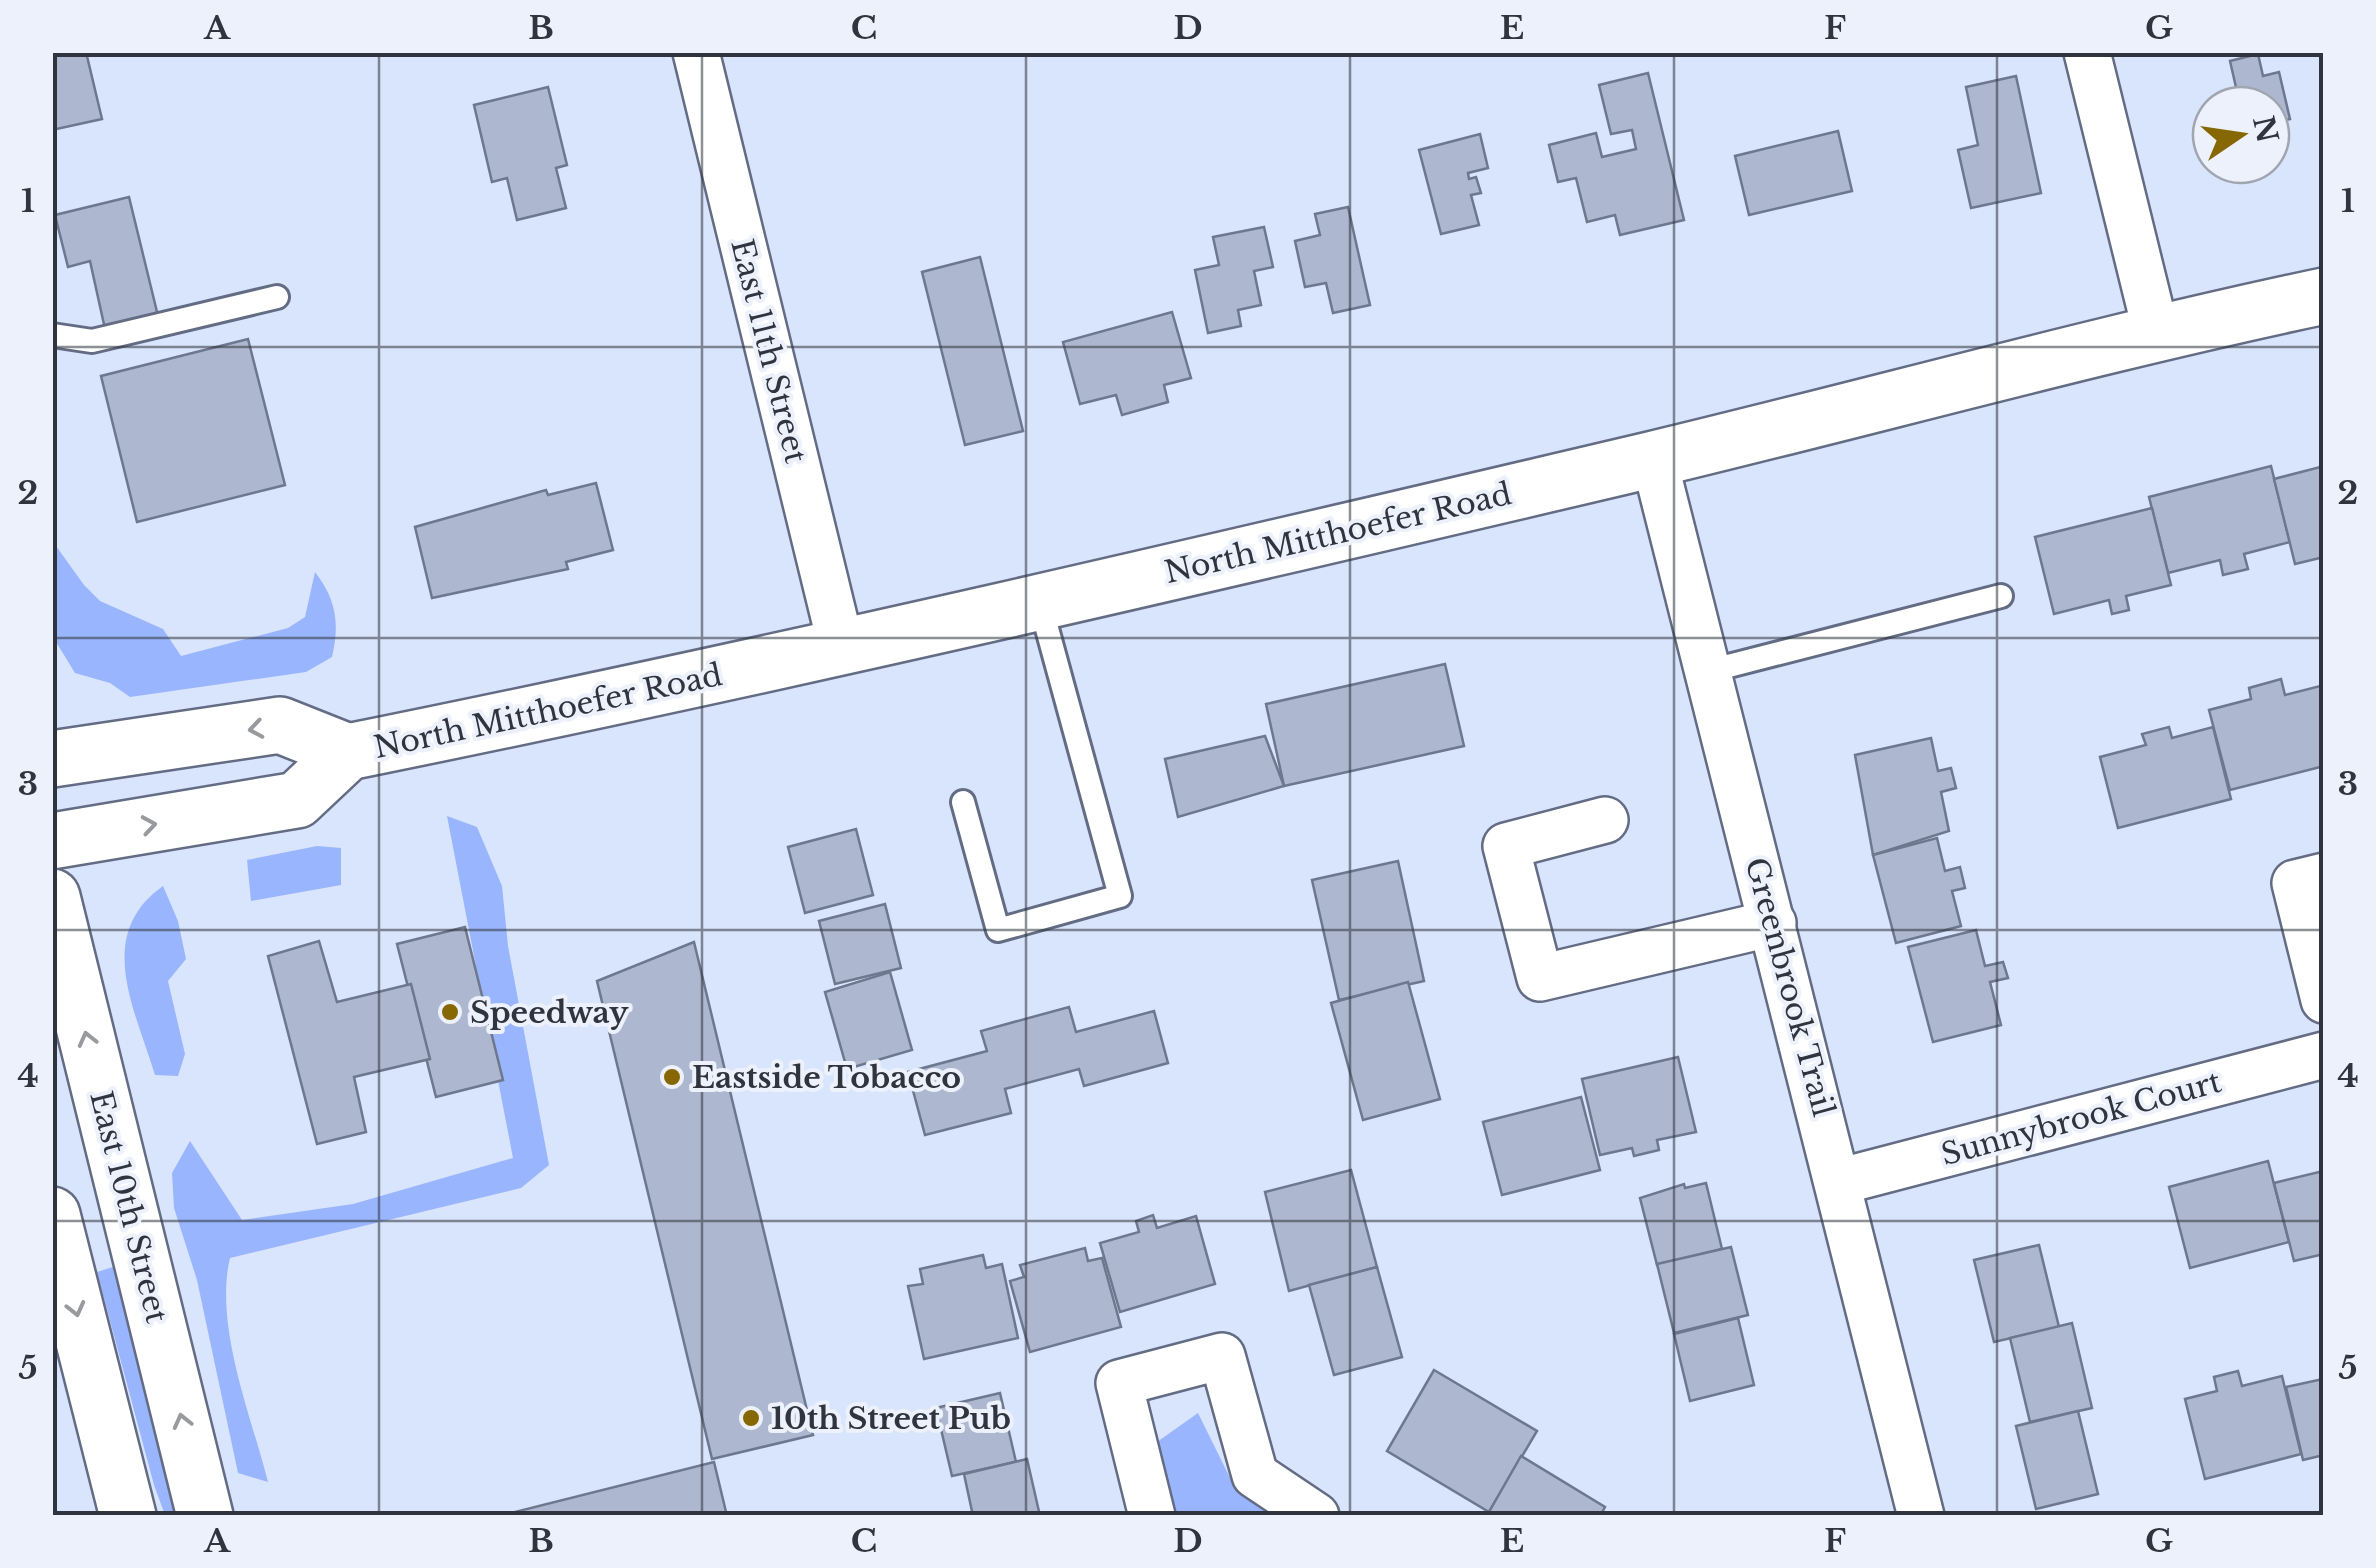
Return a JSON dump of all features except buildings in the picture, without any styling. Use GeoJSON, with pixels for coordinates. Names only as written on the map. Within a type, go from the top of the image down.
{"type":"FeatureCollection","features":[{"type":"Feature","properties":{"kind":"main road","name":"North Mitthoefer Road"},"geometry":{"type":"LineString","coordinates":[[52,840],[297,800],[348,752],[842,650],[1654,459],[2156,332],[2324,296]]}},
{"type":"Feature","properties":{"kind":"main road","name":"North Mitthoefer Road"},"geometry":{"type":"LineString","coordinates":[[52,759],[280,725],[348,752]]}},
{"type":"Feature","properties":{"kind":"main road","name":"East 10th Street"},"geometry":{"type":"LineString","coordinates":[[52,898],[205,1516]]}},
{"type":"Feature","properties":{"kind":"main road"},"geometry":{"type":"LineString","coordinates":[[52,1215],[128,1516]]}},
{"type":"Feature","properties":{"kind":"street","name":"East 11th Street"},"geometry":{"type":"LineString","coordinates":[[696,52],[842,650]]}},
{"type":"Feature","properties":{"kind":"street"},"geometry":{"type":"LineString","coordinates":[[2086,52],[2156,332]]}},
{"type":"Feature","properties":{"kind":"street","name":"Greenbrook Trail"},"geometry":{"type":"LineString","coordinates":[[1654,459],[1921,1516]]}},
{"type":"Feature","properties":{"kind":"street"},"geometry":{"type":"LineString","coordinates":[[1605,820],[1506,846],[1540,978],[1773,924]]}},
{"type":"Feature","properties":{"kind":"street"},"geometry":{"type":"LineString","coordinates":[[2324,876],[2295,882],[2324,1000]]}},
{"type":"Feature","properties":{"kind":"street","name":"Sunnybrook Court"},"geometry":{"type":"LineString","coordinates":[[1838,1182],[2324,1055]]}},
{"type":"Feature","properties":{"kind":"street"},"geometry":{"type":"LineString","coordinates":[[1152,1516],[1118,1383],[1222,1356],[1254,1475],[1316,1516]]}},
{"type":"Feature","properties":{"kind":"lane"},"geometry":{"type":"LineString","coordinates":[[52,336],[92,341],[278,297]]}},
{"type":"Feature","properties":{"kind":"lane"},"geometry":{"type":"LineString","coordinates":[[1709,672],[2001,596]]}},
{"type":"Feature","properties":{"kind":"lane"},"geometry":{"type":"LineString","coordinates":[[963,802],[998,930],[1120,896],[1040,604]]}},
{"type":"Feature","properties":{"kind":"shaded area"},"geometry":{"type":"Polygon","coordinates":[[[52,522],[56,546],[84,585],[100,601],[163,629],[181,656],[288,628],[305,617],[315,572],[328,592],[334,612],[332,657],[306,672],[130,697],[110,683],[75,673],[53,637],[52,522]]]}},
{"type":"Feature","properties":{"kind":"shaded area"},"geometry":{"type":"Polygon","coordinates":[[[447,816],[477,827],[502,886],[508,946],[549,1165],[521,1188],[230,1258],[226,1284],[231,1341],[268,1482],[238,1473],[197,1280],[174,1208],[172,1173],[190,1141],[242,1220],[353,1204],[513,1158],[447,816]]]}},
{"type":"Feature","properties":{"kind":"shaded area"},"geometry":{"type":"Polygon","coordinates":[[[317,846],[341,848],[341,885],[251,901],[247,860],[317,846]]]}},
{"type":"Feature","properties":{"kind":"shaded area"},"geometry":{"type":"Polygon","coordinates":[[[163,886],[178,921],[186,959],[168,981],[185,1054],[178,1076],[155,1075],[126,974],[125,950],[130,927],[142,905],[163,886]]]}},
{"type":"Feature","properties":{"kind":"shaded area"},"geometry":{"type":"Polygon","coordinates":[[[116,1266],[183,1515],[165,1515],[154,1485],[97,1272],[116,1266]]]}},
{"type":"Feature","properties":{"kind":"shaded area"},"geometry":{"type":"Polygon","coordinates":[[[1198,1413],[1236,1490],[1266,1508],[1262,1515],[1163,1515],[1157,1442],[1198,1413]]]}},
{"type":"Feature","properties":{"kind":"place","name":"Speedway"},"geometry":{"type":"Point","coordinates":[450,1012]}},
{"type":"Feature","properties":{"kind":"place","name":"Eastside Tobacco"},"geometry":{"type":"Point","coordinates":[672,1077]}},
{"type":"Feature","properties":{"kind":"place","name":"10th Street Pub"},"geometry":{"type":"Point","coordinates":[751,1418]}}]}
